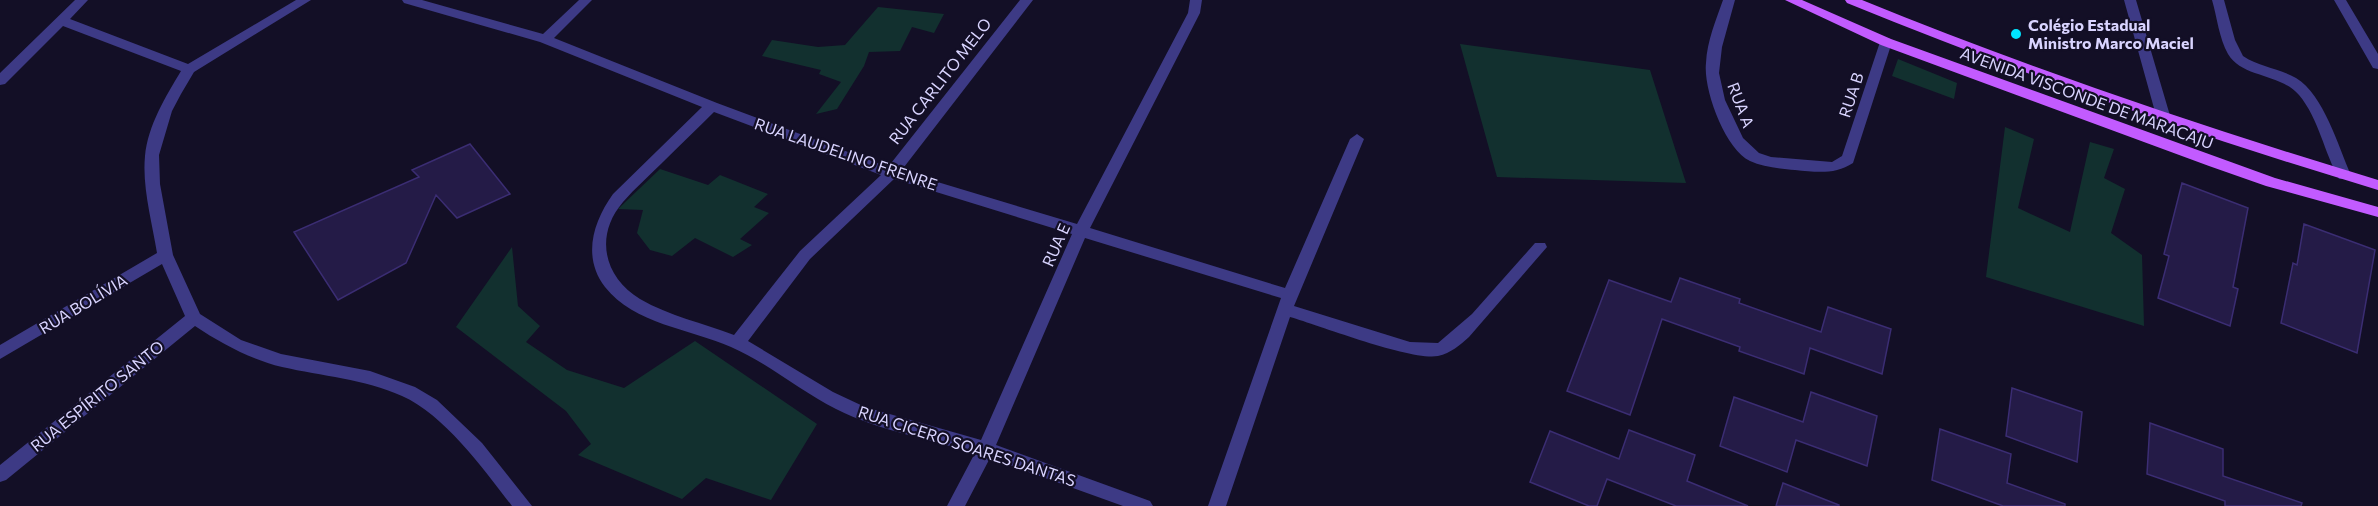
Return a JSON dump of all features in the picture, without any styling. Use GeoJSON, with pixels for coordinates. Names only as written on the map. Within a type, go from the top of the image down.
{"type":"FeatureCollection","features":[{"type":"Feature","properties":{"kind":"main road","name":"AVENIDA VISCONDE DE MARACAJU"},"geometry":{"type":"LineString","coordinates":[[1791,0],[1886,42],[2252,176],[2378,212]]}},
{"type":"Feature","properties":{"kind":"main road","name":"AVENIDA VISCONDE DE MARACAJU"},"geometry":{"type":"LineString","coordinates":[[1851,0],[1906,23],[2164,118],[2378,185]]}},
{"type":"Feature","properties":{"kind":"street"},"geometry":{"type":"LineString","coordinates":[[0,81],[78,4],[93,0]]}},
{"type":"Feature","properties":{"kind":"street"},"geometry":{"type":"LineString","coordinates":[[305,0],[189,69],[165,111],[152,155],[153,184],[165,255],[194,318],[235,344],[280,360],[370,378],[409,392],[432,405],[476,448],[520,505]]}},
{"type":"Feature","properties":{"kind":"street","name":"RUA LAUDELINO FRENRE"},"geometry":{"type":"LineString","coordinates":[[408,0],[546,39],[712,106],[891,173],[1081,231],[1287,302],[1410,348],[1425,350],[1443,348],[1460,336],[1540,247]]}},
{"type":"Feature","properties":{"kind":"street"},"geometry":{"type":"LineString","coordinates":[[546,39],[586,0]]}},
{"type":"Feature","properties":{"kind":"street","name":"RUA CARLITO MELO"},"geometry":{"type":"LineString","coordinates":[[737,343],[777,289],[806,255],[891,173],[1026,0]]}},
{"type":"Feature","properties":{"kind":"street","name":"RUA A"},"geometry":{"type":"LineString","coordinates":[[1729,0],[1712,65],[1721,105],[1740,145],[1754,157],[1793,163],[1832,167],[1848,159]]}},
{"type":"Feature","properties":{"kind":"street"},"geometry":{"type":"LineString","coordinates":[[2130,0],[2164,118]]}},
{"type":"Feature","properties":{"kind":"street"},"geometry":{"type":"LineString","coordinates":[[2218,0],[2235,55],[2251,65],[2285,76],[2299,87],[2309,99],[2344,175]]}},
{"type":"Feature","properties":{"kind":"street"},"geometry":{"type":"LineString","coordinates":[[2340,0],[2378,65]]}},
{"type":"Feature","properties":{"kind":"street","name":"RUA E"},"geometry":{"type":"LineString","coordinates":[[956,506],[986,449],[1081,231],[1196,2]]}},
{"type":"Feature","properties":{"kind":"street"},"geometry":{"type":"LineString","coordinates":[[62,21],[189,69]]}},
{"type":"Feature","properties":{"kind":"street","name":"RUA B"},"geometry":{"type":"LineString","coordinates":[[1848,159],[1886,42]]}},
{"type":"Feature","properties":{"kind":"street","name":"RUA CICERO SOARES DANTAS"},"geometry":{"type":"LineString","coordinates":[[712,106],[612,206],[602,229],[598,246],[600,259],[609,281],[623,295],[645,309],[737,343],[857,411],[986,449],[1144,506]]}},
{"type":"Feature","properties":{"kind":"street"},"geometry":{"type":"LineString","coordinates":[[1217,506],[1287,302],[1357,139]]}},
{"type":"Feature","properties":{"kind":"street","name":"RUA BOLÍVIA"},"geometry":{"type":"LineString","coordinates":[[0,353],[165,255]]}},
{"type":"Feature","properties":{"kind":"street","name":"RUA ESPÍRITO SANTO"},"geometry":{"type":"LineString","coordinates":[[0,475],[194,318]]}},
{"type":"Feature","properties":{"kind":"green space"},"geometry":{"type":"Polygon","coordinates":[[[878,7],[944,14],[934,33],[912,27],[900,51],[869,52],[864,66],[837,109],[816,114],[841,82],[819,74],[821,70],[762,56],[772,40],[818,47],[845,45],[878,7]]]}},
{"type":"Feature","properties":{"kind":"green space"},"geometry":{"type":"Polygon","coordinates":[[[1460,44],[1650,70],[1686,183],[1497,177],[1460,44]]]}},
{"type":"Feature","properties":{"kind":"green space"},"geometry":{"type":"Polygon","coordinates":[[[1898,59],[1957,83],[1954,99],[1892,76],[1898,59]]]}},
{"type":"Feature","properties":{"kind":"green space"},"geometry":{"type":"Polygon","coordinates":[[[2005,127],[2034,139],[2018,208],[2070,232],[2090,142],[2114,149],[2104,178],[2125,189],[2111,233],[2142,255],[2144,326],[1986,277],[2005,127]]]}},
{"type":"Feature","properties":{"kind":"green space"},"geometry":{"type":"Polygon","coordinates":[[[660,169],[708,185],[720,175],[768,194],[754,207],[769,213],[740,239],[752,245],[733,257],[695,238],[672,256],[650,250],[637,233],[643,210],[618,209],[660,169]]]}},
{"type":"Feature","properties":{"kind":"green space"},"geometry":{"type":"Polygon","coordinates":[[[512,247],[518,306],[540,326],[526,342],[567,370],[624,388],[695,341],[817,424],[771,500],[706,478],[682,499],[578,455],[591,444],[566,411],[456,327],[512,247]]]}},
{"type":"Feature","properties":{"kind":"building"},"geometry":{"type":"Polygon","coordinates":[[[470,144],[510,194],[457,218],[436,195],[406,263],[338,300],[294,232],[419,177],[412,170],[470,144]]]}},
{"type":"Feature","properties":{"kind":"building"},"geometry":{"type":"Polygon","coordinates":[[[2182,183],[2248,208],[2233,287],[2238,289],[2230,326],[2158,298],[2169,256],[2164,254],[2182,183]]]}},
{"type":"Feature","properties":{"kind":"building"},"geometry":{"type":"Polygon","coordinates":[[[2304,224],[2375,250],[2357,353],[2281,323],[2293,263],[2297,265],[2304,224]]]}},
{"type":"Feature","properties":{"kind":"building"},"geometry":{"type":"Polygon","coordinates":[[[1680,278],[1740,299],[1739,303],[1821,332],[1828,307],[1891,329],[1882,374],[1810,348],[1804,374],[1739,351],[1740,347],[1662,319],[1630,415],[1567,391],[1609,280],[1671,302],[1680,278]]]}},
{"type":"Feature","properties":{"kind":"building"},"geometry":{"type":"Polygon","coordinates":[[[2012,388],[2082,412],[2077,462],[2006,436],[2012,388]]]}},
{"type":"Feature","properties":{"kind":"building"},"geometry":{"type":"Polygon","coordinates":[[[1811,392],[1877,416],[1867,466],[1796,440],[1787,472],[1720,446],[1734,397],[1803,422],[1811,392]]]}},
{"type":"Feature","properties":{"kind":"building"},"geometry":{"type":"Polygon","coordinates":[[[2150,423],[2223,449],[2223,476],[2302,503],[2301,506],[2225,506],[2225,501],[2147,474],[2150,423]]]}},
{"type":"Feature","properties":{"kind":"building"},"geometry":{"type":"Polygon","coordinates":[[[1940,429],[2011,454],[2007,483],[2065,504],[2065,506],[2003,506],[1932,480],[1940,429]]]}},
{"type":"Feature","properties":{"kind":"building"},"geometry":{"type":"Polygon","coordinates":[[[1629,430],[1695,455],[1687,481],[1748,506],[1676,506],[1607,479],[1597,506],[1589,506],[1530,482],[1550,431],[1619,459],[1629,430]]]}},
{"type":"Feature","properties":{"kind":"building"},"geometry":{"type":"Polygon","coordinates":[[[1783,483],[1839,505],[1839,506],[1776,506],[1783,483]]]}},
{"type":"Feature","properties":{"kind":"place","name":"Colégio Estadual Ministro Marco Maciel"},"geometry":{"type":"Point","coordinates":[2016,34]}}]}
